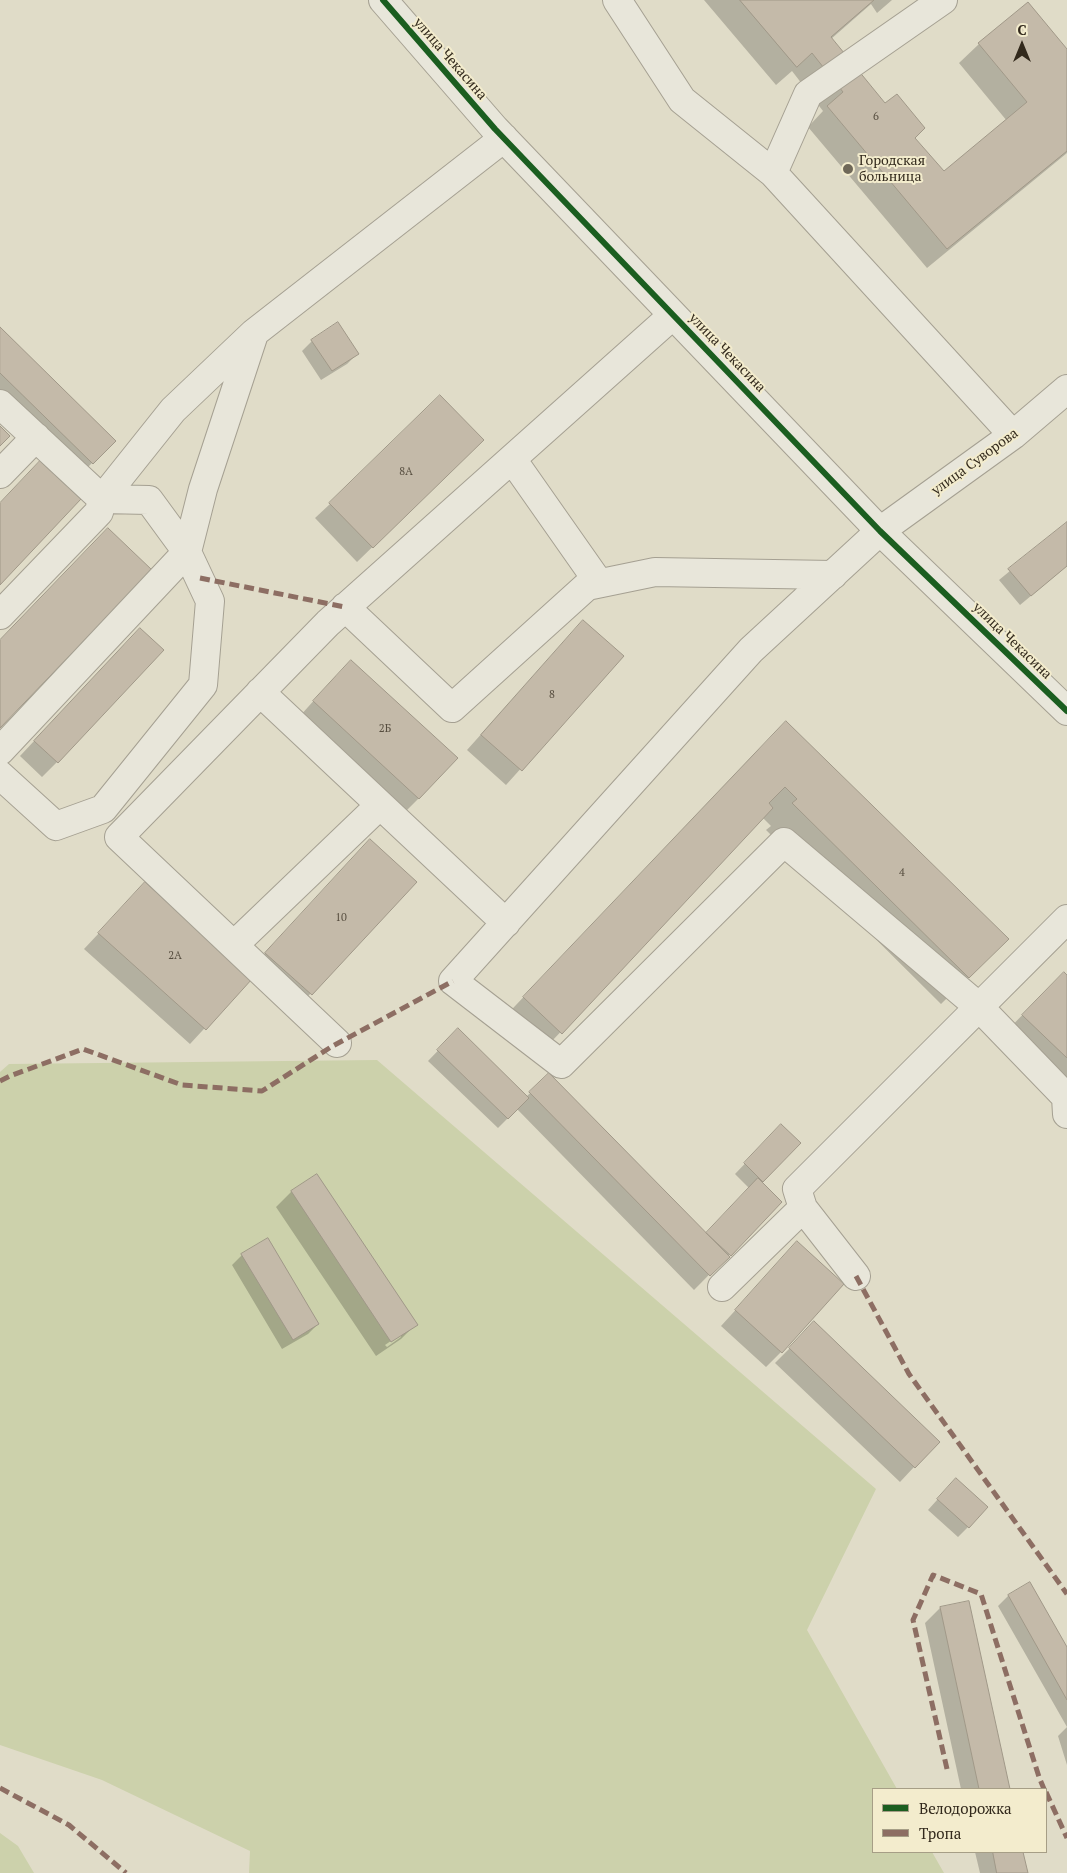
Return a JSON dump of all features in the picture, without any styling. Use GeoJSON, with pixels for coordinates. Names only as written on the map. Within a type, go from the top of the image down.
{"type":"FeatureCollection","features":[{"type":"Feature","properties":{"kind":"street","name":"улица Чекасина"},"geometry":{"type":"LineString","coordinates":[[382,0],[504,138],[880,531],[1067,712]]}},
{"type":"Feature","properties":{"kind":"street"},"geometry":{"type":"LineString","coordinates":[[617,0],[682,100],[773,173],[1013,435]]}},
{"type":"Feature","properties":{"kind":"street"},"geometry":{"type":"LineString","coordinates":[[773,173],[808,94],[943,0]]}},
{"type":"Feature","properties":{"kind":"street"},"geometry":{"type":"LineString","coordinates":[[0,615],[99,512],[102,499],[173,410],[254,333],[504,138]]}},
{"type":"Feature","properties":{"kind":"street"},"geometry":{"type":"LineString","coordinates":[[119,837],[328,623],[673,315]]}},
{"type":"Feature","properties":{"kind":"street"},"geometry":{"type":"LineString","coordinates":[[0,751],[188,552],[203,489],[254,333]]}},
{"type":"Feature","properties":{"kind":"street","name":"улица Суворова"},"geometry":{"type":"LineString","coordinates":[[979,1007],[784,842],[561,1064],[454,981],[751,650],[880,531],[1013,435],[1067,389]]}},
{"type":"Feature","properties":{"kind":"street"},"geometry":{"type":"LineString","coordinates":[[0,404],[102,499],[149,500],[188,552],[210,601],[203,685],[103,809],[56,826],[0,776]]}},
{"type":"Feature","properties":{"kind":"street"},"geometry":{"type":"LineString","coordinates":[[0,474],[36,437]]}},
{"type":"Feature","properties":{"kind":"street"},"geometry":{"type":"LineString","coordinates":[[512,459],[599,584]]}},
{"type":"Feature","properties":{"kind":"street"},"geometry":{"type":"LineString","coordinates":[[345,608],[452,708],[587,586],[655,572],[833,575]]}},
{"type":"Feature","properties":{"kind":"street"},"geometry":{"type":"LineString","coordinates":[[260,692],[506,923]]}},
{"type":"Feature","properties":{"kind":"street"},"geometry":{"type":"LineString","coordinates":[[234,946],[380,805]]}},
{"type":"Feature","properties":{"kind":"street"},"geometry":{"type":"LineString","coordinates":[[91,813],[119,837],[337,1043]]}},
{"type":"Feature","properties":{"kind":"street"},"geometry":{"type":"LineString","coordinates":[[856,1276],[803,1208],[797,1189],[1067,919]]}},
{"type":"Feature","properties":{"kind":"street"},"geometry":{"type":"LineString","coordinates":[[979,1007],[1066,1097],[1067,1114]]}},
{"type":"Feature","properties":{"kind":"street"},"geometry":{"type":"LineString","coordinates":[[722,1287],[803,1208]]}},
{"type":"Feature","properties":{"kind":"green space"},"geometry":{"type":"Polygon","coordinates":[[[377,1060],[876,1489],[807,1630],[896,1788],[872,1788],[872,1853],[933,1853],[944,1873],[249,1873],[250,1851],[102,1780],[0,1745],[0,1072],[9,1064],[377,1060]]]}},
{"type":"Feature","properties":{"kind":"green space"},"geometry":{"type":"Polygon","coordinates":[[[0,1833],[18,1846],[34,1873],[0,1873],[0,1833]]]}},
{"type":"Feature","properties":{"kind":"building"},"geometry":{"type":"Polygon","coordinates":[[[740,0],[874,0],[831,37],[885,103],[897,94],[925,128],[915,138],[944,171],[1027,102],[978,43],[1028,2],[1067,49],[1067,151],[947,249],[827,106],[843,92],[812,53],[797,67],[740,0]]]}},
{"type":"Feature","properties":{"kind":"building"},"geometry":{"type":"Polygon","coordinates":[[[338,322],[359,354],[332,371],[311,340],[338,322]]]}},
{"type":"Feature","properties":{"kind":"building"},"geometry":{"type":"Polygon","coordinates":[[[0,327],[116,441],[93,464],[0,373],[0,327]]]}},
{"type":"Feature","properties":{"kind":"building"},"geometry":{"type":"Polygon","coordinates":[[[440,395],[484,440],[373,548],[329,503],[440,395]]]}},
{"type":"Feature","properties":{"kind":"building"},"geometry":{"type":"Polygon","coordinates":[[[0,426],[10,436],[0,446],[0,426]]]}},
{"type":"Feature","properties":{"kind":"building"},"geometry":{"type":"Polygon","coordinates":[[[40,461],[81,499],[0,585],[0,503],[40,461]]]}},
{"type":"Feature","properties":{"kind":"building"},"geometry":{"type":"Polygon","coordinates":[[[1067,522],[1067,566],[1031,596],[1008,569],[1067,522]]]}},
{"type":"Feature","properties":{"kind":"building"},"geometry":{"type":"Polygon","coordinates":[[[108,528],[152,570],[0,728],[0,640],[108,528]]]}},
{"type":"Feature","properties":{"kind":"building"},"geometry":{"type":"Polygon","coordinates":[[[583,620],[624,656],[522,771],[481,735],[583,620]]]}},
{"type":"Feature","properties":{"kind":"building"},"geometry":{"type":"Polygon","coordinates":[[[140,628],[164,650],[58,763],[34,741],[140,628]]]}},
{"type":"Feature","properties":{"kind":"building"},"geometry":{"type":"Polygon","coordinates":[[[351,660],[458,758],[419,799],[313,701],[351,660]]]}},
{"type":"Feature","properties":{"kind":"building"},"geometry":{"type":"Polygon","coordinates":[[[786,721],[1009,939],[969,978],[792,803],[797,799],[785,787],[769,803],[773,808],[562,1034],[523,997],[786,721]]]}},
{"type":"Feature","properties":{"kind":"building"},"geometry":{"type":"Polygon","coordinates":[[[370,839],[417,882],[312,995],[265,953],[370,839]]]}},
{"type":"Feature","properties":{"kind":"building"},"geometry":{"type":"Polygon","coordinates":[[[145,882],[252,979],[206,1030],[98,933],[145,882]]]}},
{"type":"Feature","properties":{"kind":"building"},"geometry":{"type":"Polygon","coordinates":[[[1064,972],[1067,975],[1067,1058],[1022,1015],[1064,972]]]}},
{"type":"Feature","properties":{"kind":"building"},"geometry":{"type":"Polygon","coordinates":[[[458,1028],[529,1098],[508,1119],[437,1050],[458,1028]]]}},
{"type":"Feature","properties":{"kind":"building"},"geometry":{"type":"Polygon","coordinates":[[[549,1073],[730,1257],[710,1276],[529,1092],[549,1073]]]}},
{"type":"Feature","properties":{"kind":"building"},"geometry":{"type":"Polygon","coordinates":[[[781,1124],[801,1143],[763,1182],[744,1163],[781,1124]]]}},
{"type":"Feature","properties":{"kind":"building"},"geometry":{"type":"Polygon","coordinates":[[[317,1174],[418,1325],[391,1342],[291,1191],[317,1174]]]}},
{"type":"Feature","properties":{"kind":"building"},"geometry":{"type":"Polygon","coordinates":[[[758,1178],[782,1202],[731,1256],[706,1233],[758,1178]]]}},
{"type":"Feature","properties":{"kind":"building"},"geometry":{"type":"Polygon","coordinates":[[[268,1238],[319,1324],[293,1340],[241,1254],[268,1238]]]}},
{"type":"Feature","properties":{"kind":"building"},"geometry":{"type":"Polygon","coordinates":[[[797,1241],[844,1284],[782,1353],[735,1310],[797,1241]]]}},
{"type":"Feature","properties":{"kind":"building"},"geometry":{"type":"Polygon","coordinates":[[[814,1321],[940,1442],[915,1468],[789,1348],[814,1321]]]}},
{"type":"Feature","properties":{"kind":"building"},"geometry":{"type":"Polygon","coordinates":[[[956,1478],[988,1507],[969,1528],[937,1499],[956,1478]]]}},
{"type":"Feature","properties":{"kind":"building"},"geometry":{"type":"Polygon","coordinates":[[[1030,1582],[1067,1647],[1067,1700],[1008,1595],[1030,1582]]]}},
{"type":"Feature","properties":{"kind":"building"},"geometry":{"type":"Polygon","coordinates":[[[969,1601],[1010,1788],[979,1788],[940,1607],[969,1601]]]}},
{"type":"Feature","properties":{"kind":"building"},"geometry":{"type":"Polygon","coordinates":[[[993,1853],[1023,1853],[1028,1873],[997,1873],[993,1853]]]}},
{"type":"Feature","properties":{"kind":"marked path"},"geometry":{"type":"LineString","coordinates":[[200,578],[345,607]]}},
{"type":"Feature","properties":{"kind":"marked path"},"geometry":{"type":"LineString","coordinates":[[0,1081],[83,1049],[182,1085],[262,1091],[331,1047],[453,981]]}},
{"type":"Feature","properties":{"kind":"marked path"},"geometry":{"type":"LineString","coordinates":[[856,1276],[909,1374],[1067,1594]]}},
{"type":"Feature","properties":{"kind":"marked path"},"geometry":{"type":"LineString","coordinates":[[947,1769],[913,1620],[933,1575],[981,1594],[1044,1788]]}},
{"type":"Feature","properties":{"kind":"marked path"},"geometry":{"type":"LineString","coordinates":[[0,1788],[69,1825],[126,1873]]}},
{"type":"Feature","properties":{"kind":"marked path"},"geometry":{"type":"LineString","coordinates":[[1047,1794],[1067,1838]]}},
{"type":"Feature","properties":{"kind":"cycle path"},"geometry":{"type":"LineString","coordinates":[[383,0],[495,129],[880,531],[1067,711]]}},
{"type":"Feature","properties":{"kind":"place","name":"Городская больница"},"geometry":{"type":"Point","coordinates":[848,169]}}]}
